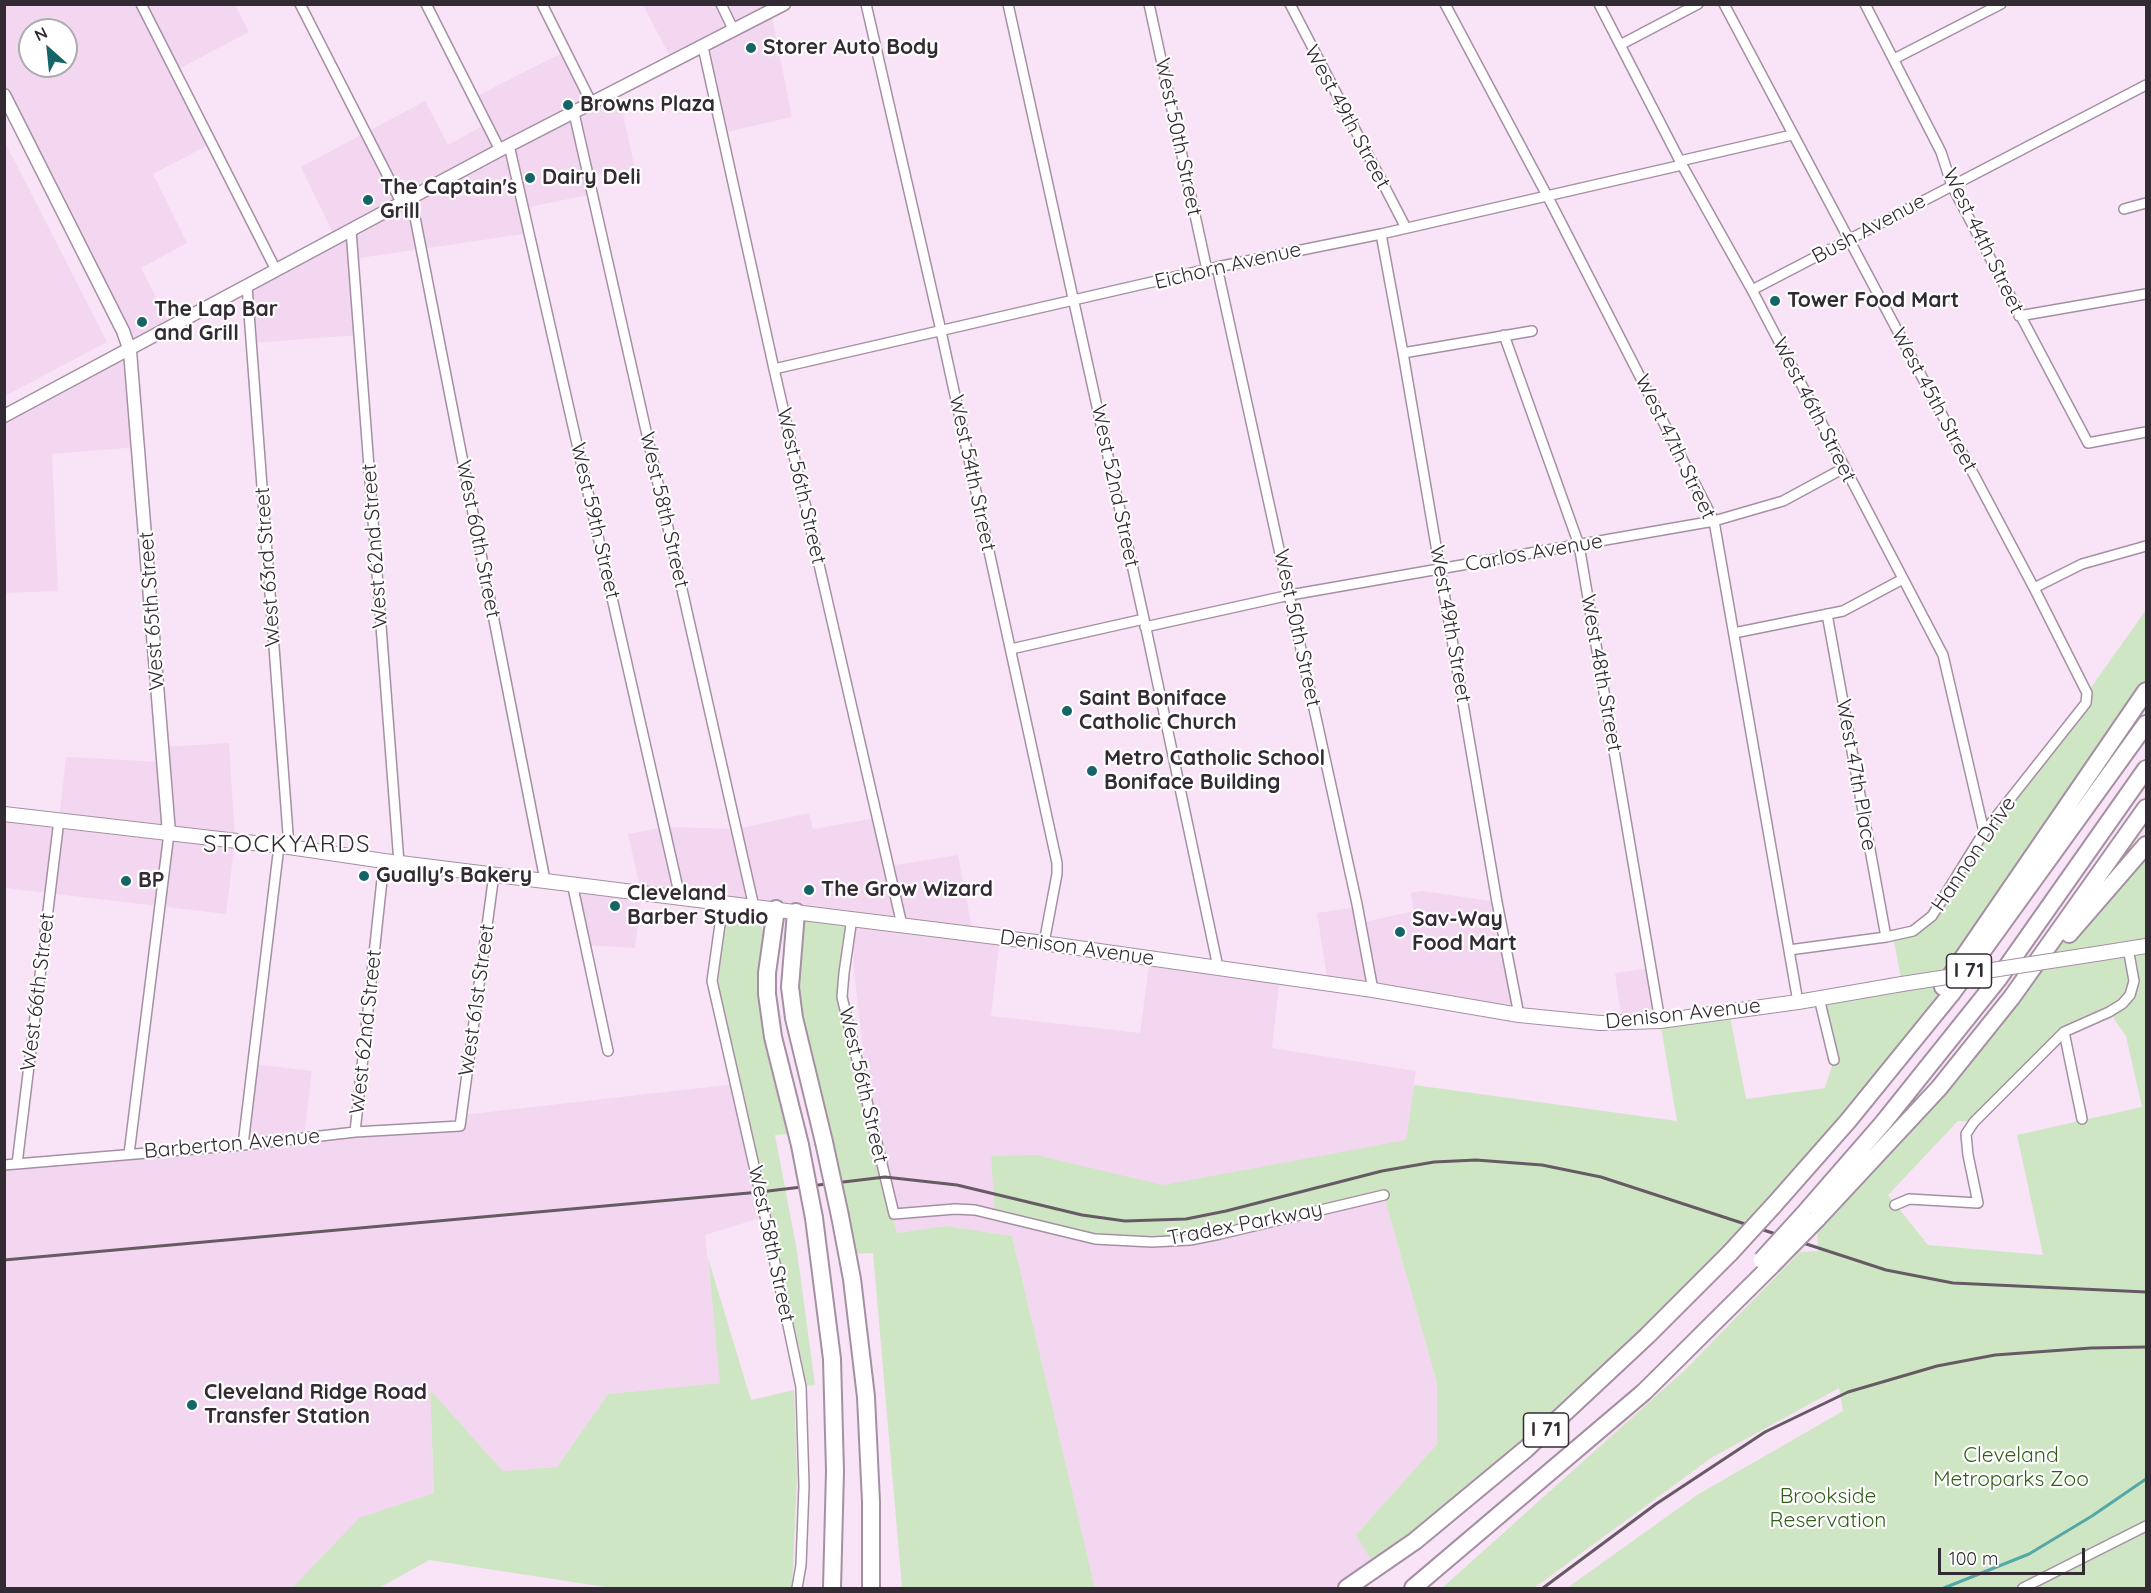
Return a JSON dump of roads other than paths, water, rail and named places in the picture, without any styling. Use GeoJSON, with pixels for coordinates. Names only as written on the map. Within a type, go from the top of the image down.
{"type":"FeatureCollection","features":[{"type":"Feature","properties":{"kind":"highway"},"geometry":{"type":"LineString","coordinates":[[2091,771],[2146,681]]}},
{"type":"Feature","properties":{"kind":"highway"},"geometry":{"type":"LineString","coordinates":[[1848,1121],[2146,691]]}},
{"type":"Feature","properties":{"kind":"highway","name":"I 71"},"geometry":{"type":"LineString","coordinates":[[1347,1588],[1424,1534],[1526,1449],[1647,1336],[1730,1253],[1848,1121],[1953,993],[2146,724]]}},
{"type":"Feature","properties":{"kind":"highway","name":"I 71"},"geometry":{"type":"LineString","coordinates":[[1810,1217],[1999,978],[2146,769]]}},
{"type":"Feature","properties":{"kind":"highway"},"geometry":{"type":"LineString","coordinates":[[1413,1588],[1644,1392],[1810,1217],[1939,1088],[2012,997],[2146,808]]}},
{"type":"Feature","properties":{"kind":"highway"},"geometry":{"type":"LineString","coordinates":[[2012,997],[2146,845]]}},
{"type":"Feature","properties":{"kind":"highway"},"geometry":{"type":"LineString","coordinates":[[776,909],[767,973],[768,1005],[773,1037],[800,1145],[814,1218],[832,1359],[835,1471],[832,1588]]}},
{"type":"Feature","properties":{"kind":"highway"},"geometry":{"type":"LineString","coordinates":[[796,912],[790,987],[794,1018],[824,1142],[852,1279],[866,1397],[871,1502],[871,1588]]}},
{"type":"Feature","properties":{"kind":"main road","name":"Denison Avenue"},"geometry":{"type":"LineString","coordinates":[[4,814],[284,846],[399,863],[1044,943],[1372,990],[1519,1015],[1600,1023],[1660,1021],[1798,1002],[2146,946]]}},
{"type":"Feature","properties":{"kind":"street"},"geometry":{"type":"LineString","coordinates":[[141,4],[276,270]]}},
{"type":"Feature","properties":{"kind":"street"},"geometry":{"type":"LineString","coordinates":[[300,4],[406,200]]}},
{"type":"Feature","properties":{"kind":"street","name":"West 59th Street"},"geometry":{"type":"LineString","coordinates":[[426,4],[505,148],[680,897]]}},
{"type":"Feature","properties":{"kind":"street"},"geometry":{"type":"LineString","coordinates":[[542,4],[592,104]]}},
{"type":"Feature","properties":{"kind":"street"},"geometry":{"type":"LineString","coordinates":[[721,4],[734,31]]}},
{"type":"Feature","properties":{"kind":"street"},"geometry":{"type":"LineString","coordinates":[[4,416],[406,200],[784,4]]}},
{"type":"Feature","properties":{"kind":"street","name":"West 54th Street"},"geometry":{"type":"LineString","coordinates":[[867,4],[941,330],[1057,863],[1044,943]]}},
{"type":"Feature","properties":{"kind":"street","name":"West 52nd Street"},"geometry":{"type":"LineString","coordinates":[[1008,4],[1218,967]]}},
{"type":"Feature","properties":{"kind":"street","name":"West 50th Street"},"geometry":{"type":"LineString","coordinates":[[1149,4],[1207,270]]}},
{"type":"Feature","properties":{"kind":"street","name":"West 49th Street"},"geometry":{"type":"LineString","coordinates":[[1290,4],[1406,228]]}},
{"type":"Feature","properties":{"kind":"street","name":"West 47th Street"},"geometry":{"type":"LineString","coordinates":[[1445,4],[1547,195],[1714,521],[1798,1002]]}},
{"type":"Feature","properties":{"kind":"street","name":"West 46th Street"},"geometry":{"type":"LineString","coordinates":[[1599,4],[1682,163],[1752,290],[1901,580],[1943,656],[1984,832]]}},
{"type":"Feature","properties":{"kind":"street"},"geometry":{"type":"LineString","coordinates":[[1620,45],[1698,4]]}},
{"type":"Feature","properties":{"kind":"street","name":"West 45th Street"},"geometry":{"type":"LineString","coordinates":[[1724,4],[2034,588],[2083,683],[2087,693],[2086,703]]}},
{"type":"Feature","properties":{"kind":"street","name":"West 44th Street"},"geometry":{"type":"LineString","coordinates":[[1865,4],[1941,152],[1952,186],[2088,443],[2146,432]]}},
{"type":"Feature","properties":{"kind":"street"},"geometry":{"type":"LineString","coordinates":[[1894,59],[2001,4]]}},
{"type":"Feature","properties":{"kind":"street","name":"West 56th Street"},"geometry":{"type":"LineString","coordinates":[[703,47],[774,369],[902,925]]}},
{"type":"Feature","properties":{"kind":"street","name":"Bush Avenue"},"geometry":{"type":"LineString","coordinates":[[1752,290],[2146,85]]}},
{"type":"Feature","properties":{"kind":"street","name":"West 65th Street"},"geometry":{"type":"LineString","coordinates":[[4,95],[123,331],[130,349],[134,373],[170,832],[129,1154]]}},
{"type":"Feature","properties":{"kind":"street","name":"West 58th Street"},"geometry":{"type":"LineString","coordinates":[[574,113],[754,907]]}},
{"type":"Feature","properties":{"kind":"street","name":"Eichorn Avenue"},"geometry":{"type":"LineString","coordinates":[[774,369],[1217,267],[1381,234],[1792,135]]}},
{"type":"Feature","properties":{"kind":"street","name":"West 60th Street"},"geometry":{"type":"LineString","coordinates":[[406,200],[545,880]]}},
{"type":"Feature","properties":{"kind":"street"},"geometry":{"type":"LineString","coordinates":[[2124,208],[2146,203]]}},
{"type":"Feature","properties":{"kind":"street","name":"West 62nd Street"},"geometry":{"type":"LineString","coordinates":[[351,230],[399,863]]}},
{"type":"Feature","properties":{"kind":"street","name":"West 49th Street"},"geometry":{"type":"LineString","coordinates":[[1381,234],[1497,902],[1519,1015]]}},
{"type":"Feature","properties":{"kind":"street","name":"West 50th Street"},"geometry":{"type":"LineString","coordinates":[[1217,267],[1357,904],[1372,990]]}},
{"type":"Feature","properties":{"kind":"street","name":"West 63rd Street"},"geometry":{"type":"LineString","coordinates":[[243,1145],[284,846],[247,286]]}},
{"type":"Feature","properties":{"kind":"street"},"geometry":{"type":"LineString","coordinates":[[2019,316],[2146,294]]}},
{"type":"Feature","properties":{"kind":"street"},"geometry":{"type":"LineString","coordinates":[[1403,353],[1532,331]]}},
{"type":"Feature","properties":{"kind":"street","name":"West 48th Street"},"geometry":{"type":"LineString","coordinates":[[1504,335],[1579,545],[1660,1021]]}},
{"type":"Feature","properties":{"kind":"street","name":"Carlos Avenue"},"geometry":{"type":"LineString","coordinates":[[1011,649],[1290,595],[1714,521],[1783,501],[1844,468]]}},
{"type":"Feature","properties":{"kind":"street"},"geometry":{"type":"LineString","coordinates":[[2034,588],[2082,564],[2146,546]]}},
{"type":"Feature","properties":{"kind":"street"},"geometry":{"type":"LineString","coordinates":[[1734,633],[1843,611],[1901,580]]}},
{"type":"Feature","properties":{"kind":"street","name":"West 47th Place"},"geometry":{"type":"LineString","coordinates":[[1827,614],[1886,937]]}},
{"type":"Feature","properties":{"kind":"street","name":"Hannon Drive"},"geometry":{"type":"LineString","coordinates":[[1789,950],[1886,937],[1912,931],[1932,916],[1984,832],[2086,703]]}},
{"type":"Feature","properties":{"kind":"street","name":"West 66th Street"},"geometry":{"type":"LineString","coordinates":[[17,1164],[59,820]]}},
{"type":"Feature","properties":{"kind":"street","name":"West 62nd Street"},"geometry":{"type":"LineString","coordinates":[[355,1132],[384,861]]}},
{"type":"Feature","properties":{"kind":"street","name":"West 61st Street"},"geometry":{"type":"LineString","coordinates":[[460,1126],[494,874]]}},
{"type":"Feature","properties":{"kind":"street"},"geometry":{"type":"LineString","coordinates":[[572,883],[608,1051]]}},
{"type":"Feature","properties":{"kind":"street","name":"West 58th Street"},"geometry":{"type":"LineString","coordinates":[[723,903],[712,981],[766,1216],[801,1387],[804,1486],[801,1565],[797,1588]]}},
{"type":"Feature","properties":{"kind":"street","name":"West 56th Street"},"geometry":{"type":"LineString","coordinates":[[852,918],[842,997],[894,1215]]}},
{"type":"Feature","properties":{"kind":"street"},"geometry":{"type":"LineString","coordinates":[[1895,1205],[1909,1199],[1978,1203],[1966,1134],[1974,1122],[2064,1032],[2109,1012],[2122,1004],[2130,995],[2134,981],[2128,948]]}},
{"type":"Feature","properties":{"kind":"street"},"geometry":{"type":"LineString","coordinates":[[1819,998],[1834,1060]]}},
{"type":"Feature","properties":{"kind":"street"},"geometry":{"type":"LineString","coordinates":[[2064,1032],[2082,1119]]}},
{"type":"Feature","properties":{"kind":"street","name":"Barberton Avenue"},"geometry":{"type":"LineString","coordinates":[[4,1165],[243,1145],[355,1132],[460,1126]]}},
{"type":"Feature","properties":{"kind":"street","name":"Tradex Parkway"},"geometry":{"type":"LineString","coordinates":[[894,1215],[955,1209],[975,1210],[1095,1239],[1152,1242],[1190,1240],[1384,1196]]}},
{"type":"Feature","properties":{"kind":"street"},"geometry":{"type":"LineString","coordinates":[[2023,1588],[2146,1526]]}},
{"type":"Feature","properties":{"kind":"waterway"},"geometry":{"type":"LineString","coordinates":[[1944,1588],[2029,1554],[2092,1516],[2146,1479]]}},
{"type":"Feature","properties":{"kind":"railway"},"geometry":{"type":"LineString","coordinates":[[4,1260],[760,1192],[885,1177],[957,1185],[1082,1215],[1125,1221],[1186,1219],[1382,1171],[1434,1162],[1476,1160],[1542,1165],[1601,1177],[1886,1270],[1953,1283],[2146,1292]]}},
{"type":"Feature","properties":{"kind":"railway"},"geometry":{"type":"LineString","coordinates":[[1543,1588],[1656,1504],[1765,1432],[1848,1392],[1937,1366],[1995,1355],[2091,1348],[2146,1347]]}},
{"type":"Feature","properties":{"kind":"place","name":"Storer Auto Body"},"geometry":{"type":"Point","coordinates":[751,48]}},
{"type":"Feature","properties":{"kind":"place","name":"Browns Plaza"},"geometry":{"type":"Point","coordinates":[568,105]}},
{"type":"Feature","properties":{"kind":"place","name":"Dairy Deli"},"geometry":{"type":"Point","coordinates":[530,178]}},
{"type":"Feature","properties":{"kind":"place","name":"The Captain's Grill"},"geometry":{"type":"Point","coordinates":[368,200]}},
{"type":"Feature","properties":{"kind":"place","name":"Tower Food Mart"},"geometry":{"type":"Point","coordinates":[1775,301]}},
{"type":"Feature","properties":{"kind":"place","name":"The Lap Bar and Grill"},"geometry":{"type":"Point","coordinates":[142,322]}},
{"type":"Feature","properties":{"kind":"place","name":"Saint Boniface Catholic Church"},"geometry":{"type":"Point","coordinates":[1067,711]}},
{"type":"Feature","properties":{"kind":"place","name":"Metro Catholic School Boniface Building"},"geometry":{"type":"Point","coordinates":[1092,771]}},
{"type":"Feature","properties":{"kind":"place","name":"Gually's Bakery"},"geometry":{"type":"Point","coordinates":[364,876]}},
{"type":"Feature","properties":{"kind":"place","name":"BP"},"geometry":{"type":"Point","coordinates":[126,881]}},
{"type":"Feature","properties":{"kind":"place","name":"The Grow Wizard"},"geometry":{"type":"Point","coordinates":[809,890]}},
{"type":"Feature","properties":{"kind":"place","name":"Cleveland Barber Studio"},"geometry":{"type":"Point","coordinates":[615,906]}},
{"type":"Feature","properties":{"kind":"place","name":"Sav-Way Food Mart"},"geometry":{"type":"Point","coordinates":[1400,932]}},
{"type":"Feature","properties":{"kind":"place","name":"Cleveland Ridge Road Transfer Station"},"geometry":{"type":"Point","coordinates":[192,1405]}},
{"type":"Feature","properties":{"kind":"district","name":"STOCKYARDS"},"geometry":{"type":"Point","coordinates":[287,845]}},
{"type":"Feature","properties":{"kind":"park label","name":"Cleveland Metroparks Zoo"},"geometry":{"type":"Point","coordinates":[2011,1468]}},
{"type":"Feature","properties":{"kind":"park label","name":"Brookside Reservation"},"geometry":{"type":"Point","coordinates":[1828,1509]}}]}
